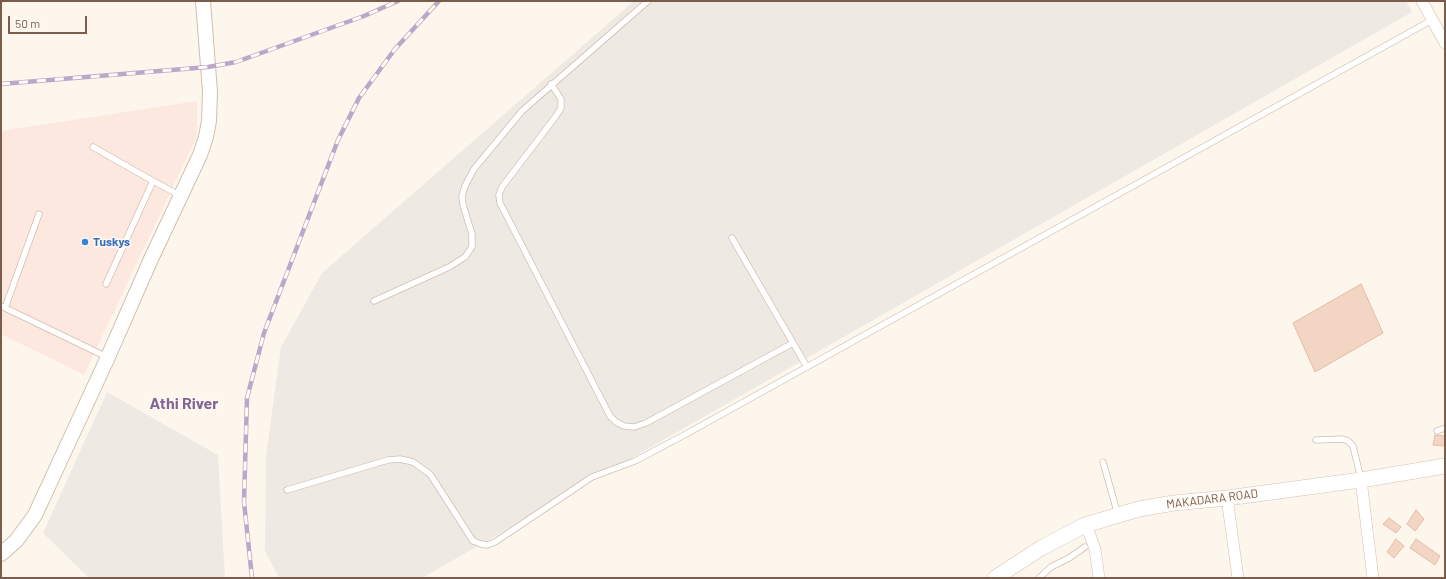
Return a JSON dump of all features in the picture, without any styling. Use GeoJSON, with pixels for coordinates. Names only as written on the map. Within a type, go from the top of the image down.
{"type":"FeatureCollection","features":[{"type":"Feature","properties":{"kind":"main road","name":"MAKADARA ROAD"},"geometry":{"type":"LineString","coordinates":[[995,578],[1041,548],[1085,525],[1139,509],[1174,503],[1228,498],[1361,480],[1445,466]]}},
{"type":"Feature","properties":{"kind":"street"},"geometry":{"type":"LineString","coordinates":[[1,554],[16,541],[35,515],[108,357],[151,259],[200,155],[209,121],[210,92],[203,1]]}},
{"type":"Feature","properties":{"kind":"street"},"geometry":{"type":"LineString","coordinates":[[1422,1],[1445,43]]}},
{"type":"Feature","properties":{"kind":"street"},"geometry":{"type":"LineString","coordinates":[[1361,480],[1373,578]]}},
{"type":"Feature","properties":{"kind":"street"},"geometry":{"type":"LineString","coordinates":[[1228,498],[1238,578]]}},
{"type":"Feature","properties":{"kind":"street"},"geometry":{"type":"LineString","coordinates":[[1085,525],[1094,549],[1099,578]]}},
{"type":"Feature","properties":{"kind":"lane"},"geometry":{"type":"LineString","coordinates":[[374,301],[449,268],[465,257],[472,247],[472,234],[463,205],[462,196],[465,186],[474,169],[522,111],[551,84],[648,1]]}},
{"type":"Feature","properties":{"kind":"lane"},"geometry":{"type":"LineString","coordinates":[[287,490],[388,460],[413,462],[430,474],[473,541],[487,545],[495,542],[592,477],[635,461],[653,452],[1432,20]]}},
{"type":"Feature","properties":{"kind":"lane"},"geometry":{"type":"LineString","coordinates":[[551,84],[561,99],[561,108],[502,187],[499,194],[500,203],[610,416],[616,422],[624,426],[634,427],[646,424],[793,343]]}},
{"type":"Feature","properties":{"kind":"lane"},"geometry":{"type":"LineString","coordinates":[[93,147],[181,196]]}},
{"type":"Feature","properties":{"kind":"lane"},"geometry":{"type":"LineString","coordinates":[[106,284],[153,181]]}},
{"type":"Feature","properties":{"kind":"lane"},"geometry":{"type":"LineString","coordinates":[[39,214],[3,307],[108,357]]}},
{"type":"Feature","properties":{"kind":"lane"},"geometry":{"type":"LineString","coordinates":[[732,238],[807,367]]}},
{"type":"Feature","properties":{"kind":"lane"},"geometry":{"type":"LineString","coordinates":[[1437,431],[1445,428]]}},
{"type":"Feature","properties":{"kind":"lane"},"geometry":{"type":"LineString","coordinates":[[1316,440],[1343,439],[1348,441],[1353,446],[1361,480]]}},
{"type":"Feature","properties":{"kind":"lane"},"geometry":{"type":"LineString","coordinates":[[1103,462],[1118,515]]}},
{"type":"Feature","properties":{"kind":"lane"},"geometry":{"type":"LineString","coordinates":[[1039,578],[1051,567],[1069,558],[1085,547]]}},
{"type":"Feature","properties":{"kind":"shaded area"},"geometry":{"type":"Polygon","coordinates":[[[634,1],[1406,1],[1412,12],[422,578],[279,578],[265,551],[266,456],[281,347],[322,273],[634,1]]]}},
{"type":"Feature","properties":{"kind":"shaded area"},"geometry":{"type":"Polygon","coordinates":[[[197,101],[197,136],[84,375],[1,334],[1,131],[197,101]]]}},
{"type":"Feature","properties":{"kind":"shaded area"},"geometry":{"type":"Polygon","coordinates":[[[107,392],[218,455],[225,578],[89,578],[43,533],[107,392]]]}},
{"type":"Feature","properties":{"kind":"building"},"geometry":{"type":"Polygon","coordinates":[[[1361,284],[1383,333],[1315,372],[1293,323],[1361,284]]]}},
{"type":"Feature","properties":{"kind":"building"},"geometry":{"type":"Polygon","coordinates":[[[1435,435],[1445,436],[1445,446],[1433,445],[1435,435]]]}},
{"type":"Feature","properties":{"kind":"building"},"geometry":{"type":"Polygon","coordinates":[[[1416,510],[1424,519],[1415,531],[1407,524],[1416,510]]]}},
{"type":"Feature","properties":{"kind":"building"},"geometry":{"type":"Polygon","coordinates":[[[1389,518],[1401,527],[1396,533],[1383,524],[1389,518]]]}},
{"type":"Feature","properties":{"kind":"building"},"geometry":{"type":"Polygon","coordinates":[[[1396,539],[1404,546],[1394,558],[1387,552],[1396,539]]]}},
{"type":"Feature","properties":{"kind":"building"},"geometry":{"type":"Polygon","coordinates":[[[1416,539],[1440,556],[1435,565],[1410,548],[1416,539]]]}},
{"type":"Feature","properties":{"kind":"railway"},"geometry":{"type":"LineString","coordinates":[[1,84],[208,67],[236,62],[364,16],[398,1]]}},
{"type":"Feature","properties":{"kind":"railway"},"geometry":{"type":"LineString","coordinates":[[252,578],[244,502],[247,398],[264,333],[338,140],[359,98],[395,49],[439,1]]}},
{"type":"Feature","properties":{"kind":"place","name":"Tuskys"},"geometry":{"type":"Point","coordinates":[85,242]}},
{"type":"Feature","properties":{"kind":"district","name":"Athi River"},"geometry":{"type":"Point","coordinates":[184,404]}}]}
